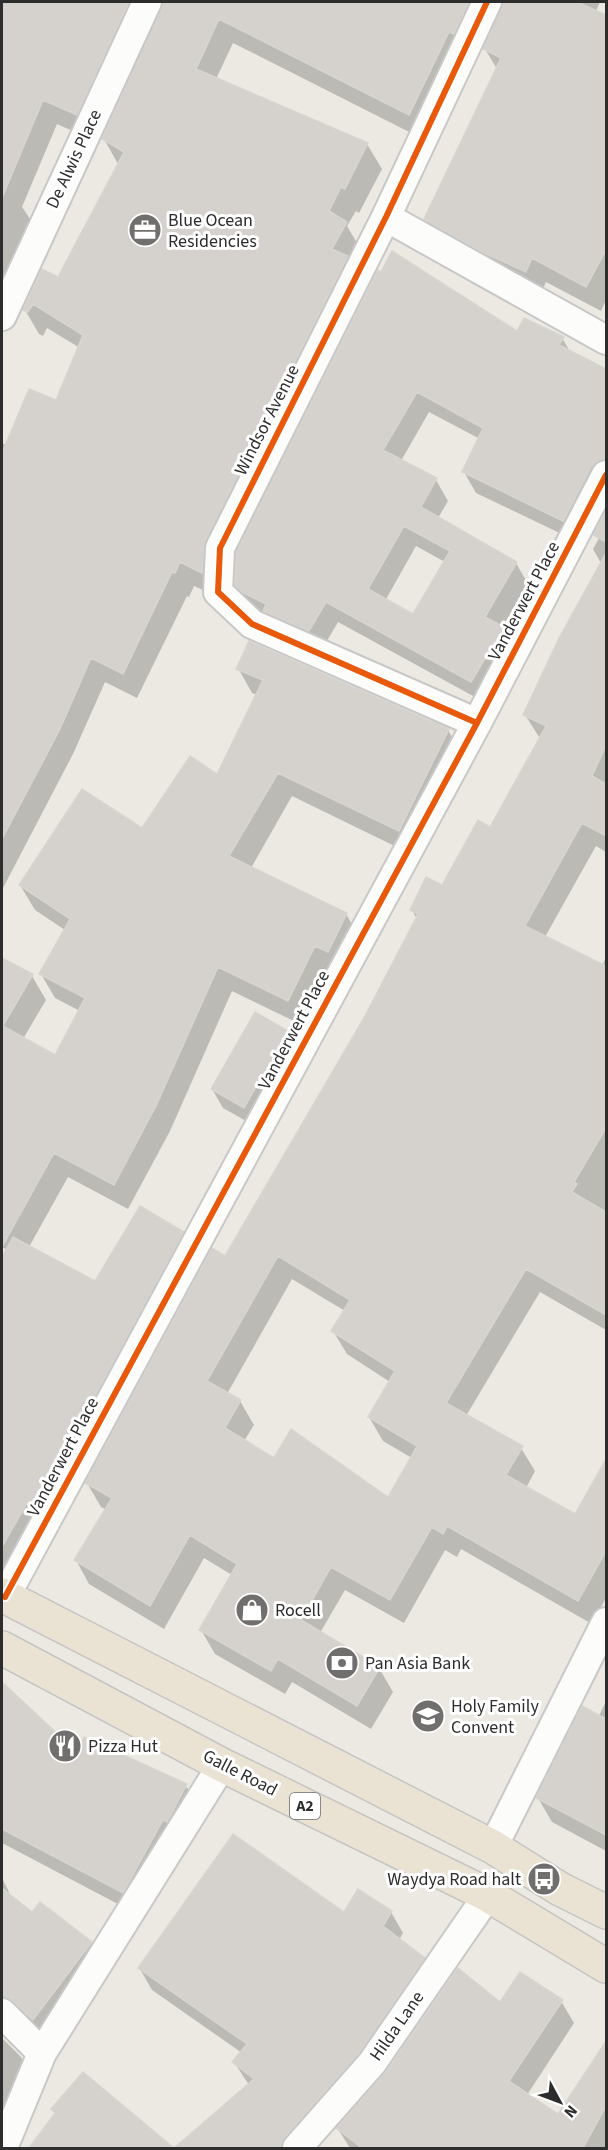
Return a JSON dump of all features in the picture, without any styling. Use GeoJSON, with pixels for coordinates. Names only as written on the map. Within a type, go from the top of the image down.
{"type":"FeatureCollection","features":[{"type":"Feature","properties":{"kind":"highway"},"geometry":{"type":"LineString","coordinates":[[3,1596],[493,1847],[560,1889],[606,1912]]}},
{"type":"Feature","properties":{"kind":"highway","name":"Galle Road"},"geometry":{"type":"LineString","coordinates":[[2,1648],[222,1765],[488,1895],[606,1966]]}},
{"type":"Feature","properties":{"kind":"street","name":"De Alwis Place"},"geometry":{"type":"LineString","coordinates":[[2,316],[147,2]]}},
{"type":"Feature","properties":{"kind":"street","name":"Windsor Avenue"},"geometry":{"type":"LineString","coordinates":[[477,723],[252,624],[218,592],[220,548],[386,217],[487,2]]}},
{"type":"Feature","properties":{"kind":"street"},"geometry":{"type":"LineString","coordinates":[[386,217],[606,340]]}},
{"type":"Feature","properties":{"kind":"street","name":"Vanderwert Place"},"geometry":{"type":"LineString","coordinates":[[3,1596],[477,723],[606,475]]}},
{"type":"Feature","properties":{"kind":"street"},"geometry":{"type":"LineString","coordinates":[[493,1847],[606,1622]]}},
{"type":"Feature","properties":{"kind":"street"},"geometry":{"type":"LineString","coordinates":[[3,2148],[42,2053],[222,1765]]}},
{"type":"Feature","properties":{"kind":"street","name":"Hilda Lane"},"geometry":{"type":"LineString","coordinates":[[297,2148],[372,2063],[488,1895]]}},
{"type":"Feature","properties":{"kind":"street"},"geometry":{"type":"LineString","coordinates":[[2,2013],[42,2053]]}},
{"type":"Feature","properties":{"kind":"building"},"geometry":{"type":"Polygon","coordinates":[[[2,2],[129,2],[77,115],[43,100],[2,198],[2,2]]]}},
{"type":"Feature","properties":{"kind":"building"},"geometry":{"type":"Polygon","coordinates":[[[163,2],[469,2],[454,34],[449,32],[409,115],[219,19],[196,69],[368,143],[345,189],[341,187],[329,211],[347,222],[332,249],[348,256],[205,541],[202,573],[180,562],[175,573],[172,572],[123,674],[91,658],[60,729],[2,839],[2,453],[29,389],[56,400],[83,335],[33,304],[28,312],[23,310],[42,269],[58,277],[124,152],[102,139],[163,2]]]}},
{"type":"Feature","properties":{"kind":"building"},"geometry":{"type":"Polygon","coordinates":[[[503,2],[577,2],[606,15],[606,250],[586,287],[532,258],[526,272],[482,252],[424,219],[501,58],[483,49],[503,2]]]}},
{"type":"Feature","properties":{"kind":"building"},"geometry":{"type":"Polygon","coordinates":[[[392,251],[517,331],[524,318],[564,337],[559,345],[606,369],[606,459],[598,461],[591,467],[563,521],[462,472],[483,428],[417,392],[383,450],[437,478],[421,507],[517,562],[485,617],[504,627],[471,682],[326,602],[309,631],[263,611],[266,604],[243,593],[235,585],[236,552],[378,270],[381,272],[392,251]],[[404,526],[368,589],[413,614],[450,551],[404,526]]]}},
{"type":"Feature","properties":{"kind":"building"},"geometry":{"type":"Polygon","coordinates":[[[606,510],[606,542],[593,535],[606,510]]]}},
{"type":"Feature","properties":{"kind":"building"},"geometry":{"type":"Polygon","coordinates":[[[606,553],[606,745],[592,776],[606,784],[606,836],[582,823],[525,926],[606,966],[606,1128],[574,1182],[577,1184],[572,1192],[606,1212],[606,1315],[526,1269],[446,1403],[523,1446],[506,1475],[575,1514],[606,1459],[606,1551],[578,1601],[447,1526],[443,1534],[432,1527],[390,1600],[331,1567],[301,1620],[380,1667],[357,1706],[278,1659],[271,1671],[199,1630],[237,1564],[190,1535],[150,1606],[74,1560],[112,1498],[85,1483],[212,1248],[225,1256],[365,1016],[418,914],[410,910],[426,877],[442,885],[478,820],[490,827],[546,726],[523,715],[559,638],[606,553]],[[278,1256],[207,1381],[241,1400],[225,1428],[274,1458],[291,1429],[388,1497],[417,1446],[368,1417],[395,1371],[331,1331],[350,1300],[278,1256]]]}},
{"type":"Feature","properties":{"kind":"building"},"geometry":{"type":"Polygon","coordinates":[[[249,641],[449,729],[399,831],[278,773],[229,856],[347,913],[328,952],[315,946],[288,1001],[218,967],[156,1106],[114,1185],[54,1153],[2,1247],[2,958],[33,974],[3,1026],[55,1055],[85,998],[39,974],[70,919],[19,885],[82,789],[142,828],[190,756],[217,774],[263,680],[236,669],[249,641]]]}},
{"type":"Feature","properties":{"kind":"building"},"geometry":{"type":"Polygon","coordinates":[[[255,1012],[288,1031],[244,1108],[211,1089],[255,1012]]]}},
{"type":"Feature","properties":{"kind":"building"},"geometry":{"type":"Polygon","coordinates":[[[140,1206],[184,1232],[35,1507],[27,1503],[2,1547],[2,1257],[13,1237],[95,1281],[140,1206]]]}},
{"type":"Feature","properties":{"kind":"building"},"geometry":{"type":"Polygon","coordinates":[[[2,1682],[77,1752],[84,1737],[187,1784],[167,1822],[163,1820],[123,1893],[2,1829],[2,1682]]]}},
{"type":"Feature","properties":{"kind":"building"},"geometry":{"type":"Polygon","coordinates":[[[582,1706],[606,1719],[606,1835],[536,1798],[582,1706]]]}},
{"type":"Feature","properties":{"kind":"building"},"geometry":{"type":"Polygon","coordinates":[[[233,1834],[344,1912],[358,1889],[392,1911],[383,1926],[425,1958],[359,2053],[285,2137],[281,2148],[174,2148],[254,2079],[232,2062],[247,2044],[138,1968],[233,1834]]]}},
{"type":"Feature","properties":{"kind":"building"},"geometry":{"type":"Polygon","coordinates":[[[2,1888],[32,1912],[40,1902],[92,1942],[33,2020],[13,2001],[2,1997],[2,1888]]]}},
{"type":"Feature","properties":{"kind":"building"},"geometry":{"type":"Polygon","coordinates":[[[458,1968],[500,2002],[520,1972],[563,2000],[509,2081],[558,2114],[606,2041],[606,2106],[583,2148],[362,2148],[336,2128],[386,2072],[458,1968]]]}},
{"type":"Feature","properties":{"kind":"building"},"geometry":{"type":"Polygon","coordinates":[[[83,2072],[174,2148],[29,2148],[55,2113],[51,2109],[83,2072]]]}},
{"type":"Feature","properties":{"kind":"cycle path"},"geometry":{"type":"LineString","coordinates":[[477,723],[252,624],[218,592],[220,548],[386,217],[487,2]]}},
{"type":"Feature","properties":{"kind":"cycle path"},"geometry":{"type":"LineString","coordinates":[[5,1597],[477,723],[606,475]]}},
{"type":"Feature","properties":{"kind":"place","name":"Blue Ocean Residencies"},"geometry":{"type":"Point","coordinates":[145,230]}},
{"type":"Feature","properties":{"kind":"place","name":"Rocell"},"geometry":{"type":"Point","coordinates":[252,1610]}},
{"type":"Feature","properties":{"kind":"place","name":"Pan Asia Bank"},"geometry":{"type":"Point","coordinates":[342,1663]}},
{"type":"Feature","properties":{"kind":"place","name":"Holy Family Convent"},"geometry":{"type":"Point","coordinates":[428,1716]}},
{"type":"Feature","properties":{"kind":"place","name":"Pizza Hut"},"geometry":{"type":"Point","coordinates":[65,1746]}},
{"type":"Feature","properties":{"kind":"place","name":"Waydya Road halt"},"geometry":{"type":"Point","coordinates":[544,1879]}}]}
